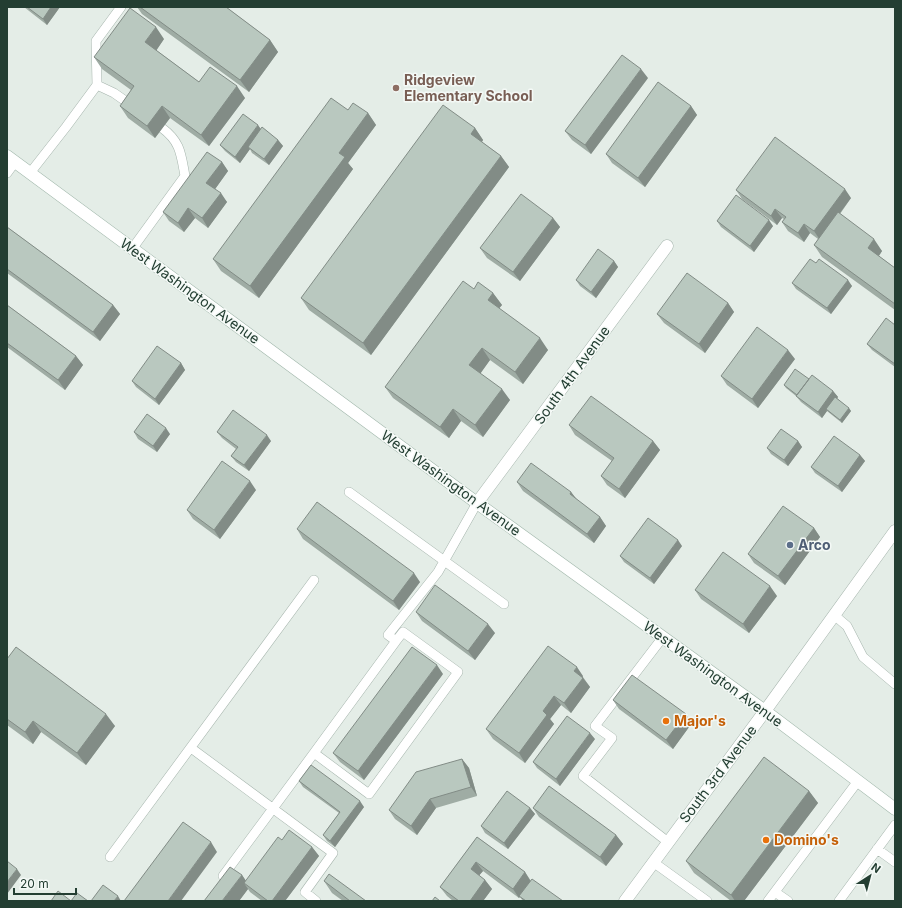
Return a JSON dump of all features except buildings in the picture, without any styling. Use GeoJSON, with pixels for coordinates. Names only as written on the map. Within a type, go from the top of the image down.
{"type":"FeatureCollection","features":[{"type":"Feature","properties":{"kind":"main road","name":"West Washington Avenue"},"geometry":{"type":"LineString","coordinates":[[11,159],[477,503],[765,711],[895,809]]}},
{"type":"Feature","properties":{"kind":"main road","name":"South 4th Avenue"},"geometry":{"type":"LineString","coordinates":[[477,503],[667,246]]}},
{"type":"Feature","properties":{"kind":"main road","name":"South 3rd Avenue"},"geometry":{"type":"LineString","coordinates":[[625,901],[895,531]]}},
{"type":"Feature","properties":{"kind":"lane"},"geometry":{"type":"LineString","coordinates":[[30,173],[97,85],[96,41],[121,7]]}},
{"type":"Feature","properties":{"kind":"lane"},"geometry":{"type":"LineString","coordinates":[[97,85],[114,93],[135,108]]}},
{"type":"Feature","properties":{"kind":"lane"},"geometry":{"type":"LineString","coordinates":[[132,249],[185,176],[180,148],[168,132],[162,128]]}},
{"type":"Feature","properties":{"kind":"lane"},"geometry":{"type":"LineString","coordinates":[[7,173],[11,159]]}},
{"type":"Feature","properties":{"kind":"lane"},"geometry":{"type":"LineString","coordinates":[[349,492],[504,604]]}},
{"type":"Feature","properties":{"kind":"lane"},"geometry":{"type":"LineString","coordinates":[[396,641],[388,635],[438,572],[477,503]]}},
{"type":"Feature","properties":{"kind":"lane"},"geometry":{"type":"LineString","coordinates":[[110,857],[314,580]]}},
{"type":"Feature","properties":{"kind":"lane"},"geometry":{"type":"LineString","coordinates":[[834,616],[847,626],[862,657],[895,684]]}},
{"type":"Feature","properties":{"kind":"lane"},"geometry":{"type":"LineString","coordinates":[[218,882],[403,632],[458,672],[369,794],[314,753]]}},
{"type":"Feature","properties":{"kind":"lane"},"geometry":{"type":"LineString","coordinates":[[663,637],[595,726],[612,738],[583,776],[668,842]]}},
{"type":"Feature","properties":{"kind":"lane"},"geometry":{"type":"LineString","coordinates":[[191,748],[334,853],[304,892],[316,901]]}},
{"type":"Feature","properties":{"kind":"lane"},"geometry":{"type":"LineString","coordinates":[[768,901],[858,781]]}},
{"type":"Feature","properties":{"kind":"lane"},"geometry":{"type":"LineString","coordinates":[[839,901],[895,825]]}},
{"type":"Feature","properties":{"kind":"lane"},"geometry":{"type":"LineString","coordinates":[[877,849],[895,862]]}},
{"type":"Feature","properties":{"kind":"lane"},"geometry":{"type":"LineString","coordinates":[[654,862],[707,901]]}},
{"type":"Feature","properties":{"kind":"lane"},"geometry":{"type":"LineString","coordinates":[[775,892],[788,901]]}},
{"type":"Feature","properties":{"kind":"place","name":"Ridgeview Elementary School"},"geometry":{"type":"Point","coordinates":[396,88]}},
{"type":"Feature","properties":{"kind":"place","name":"Arco"},"geometry":{"type":"Point","coordinates":[790,545]}},
{"type":"Feature","properties":{"kind":"place","name":"Major's"},"geometry":{"type":"Point","coordinates":[666,721]}},
{"type":"Feature","properties":{"kind":"place","name":"Domino's"},"geometry":{"type":"Point","coordinates":[766,840]}}]}
